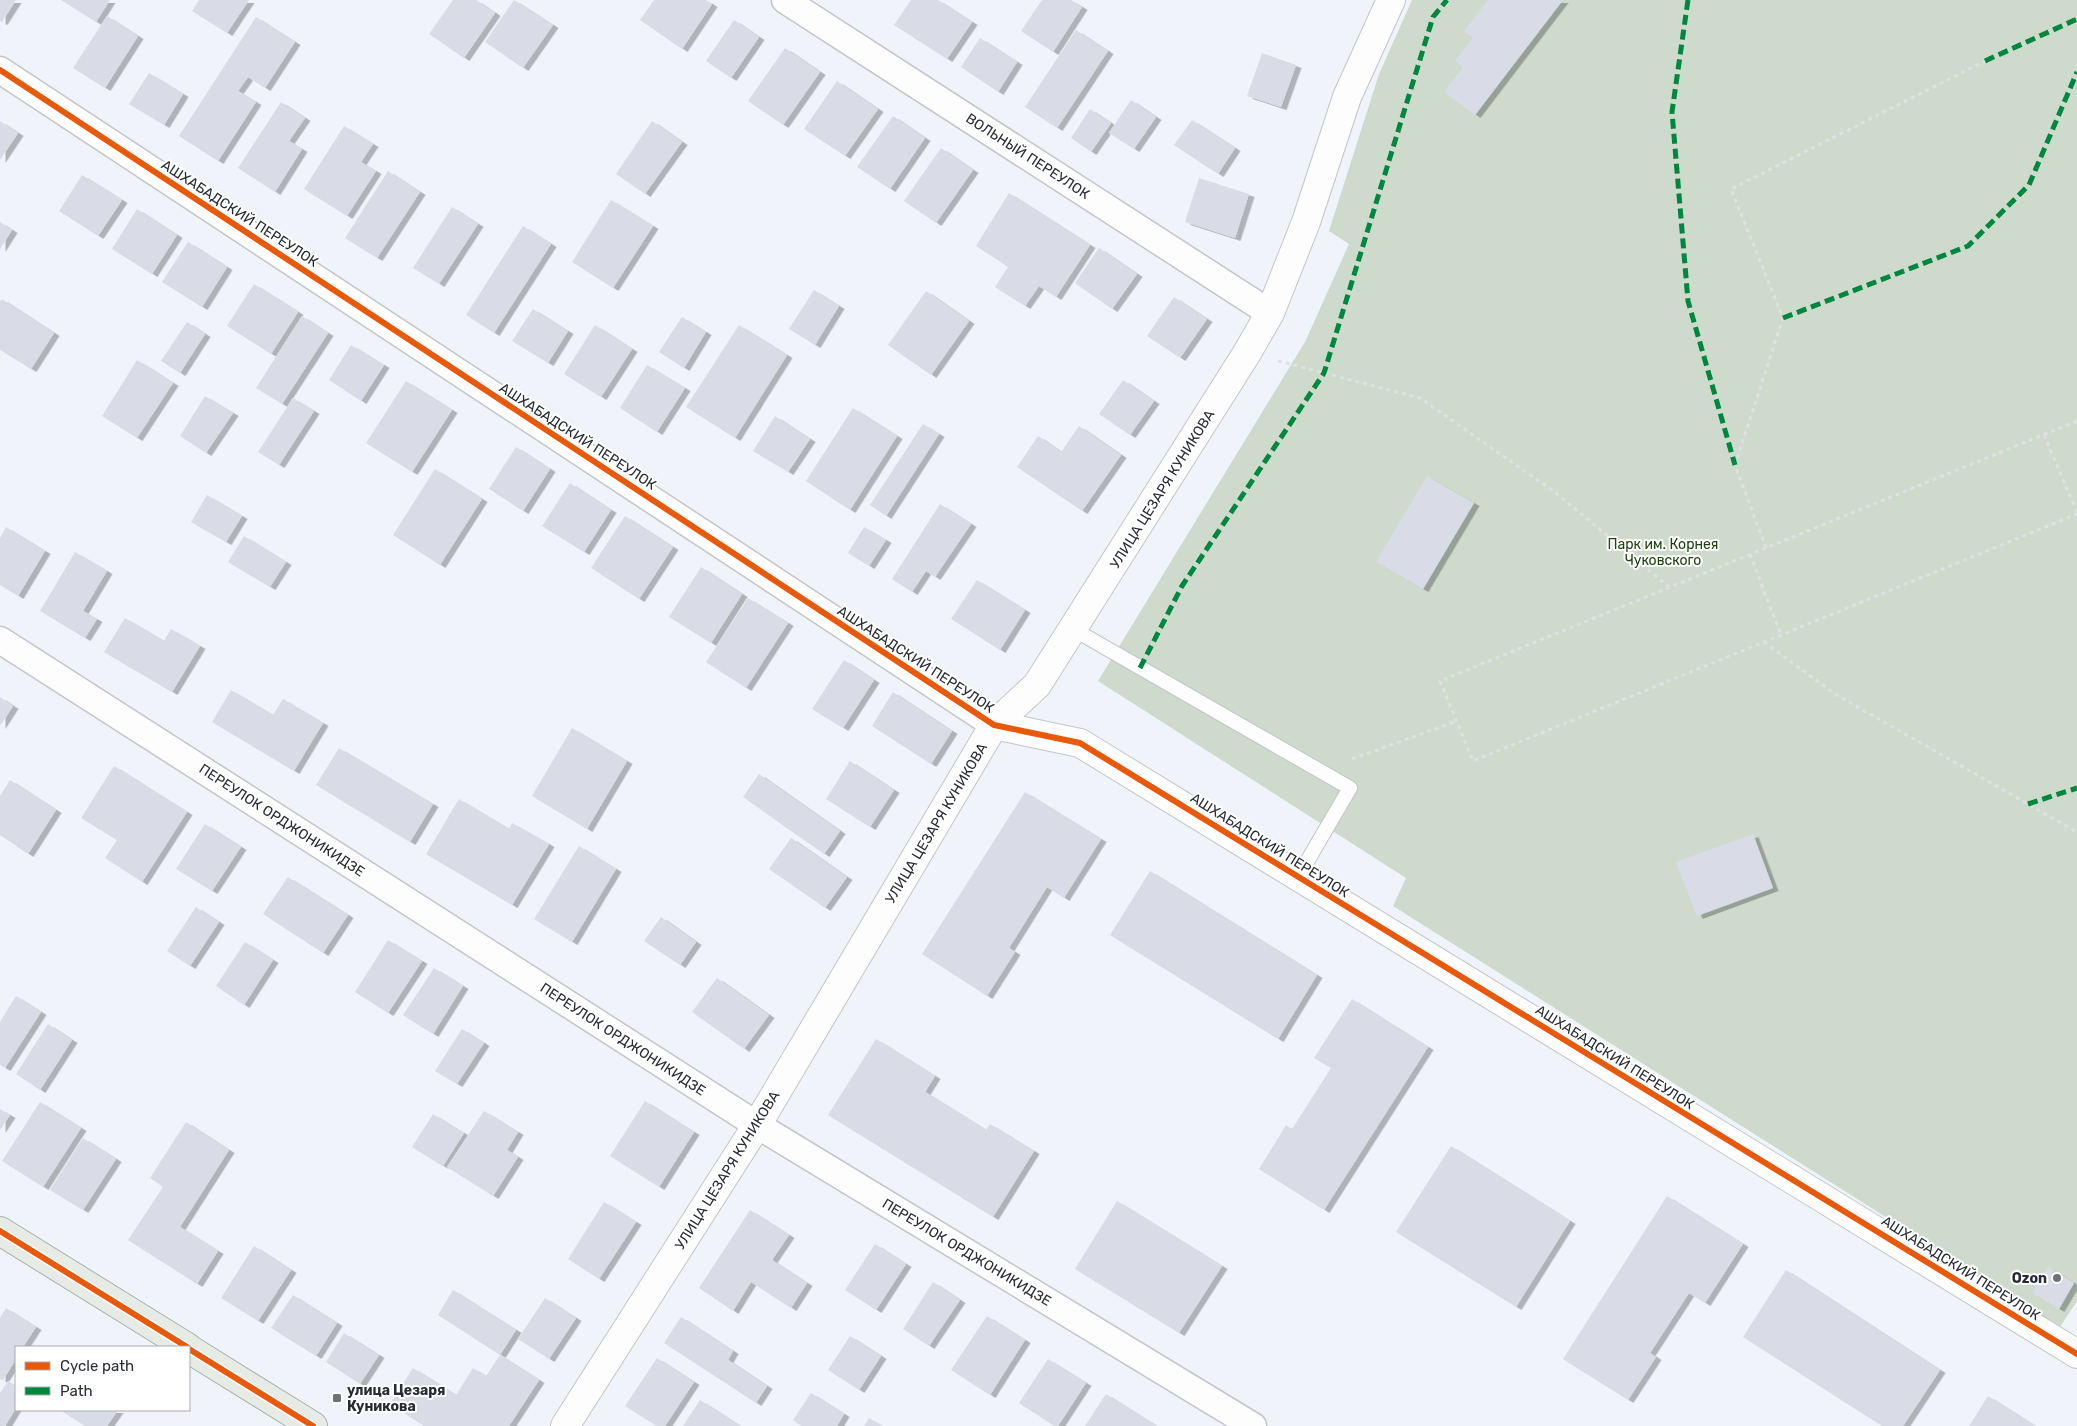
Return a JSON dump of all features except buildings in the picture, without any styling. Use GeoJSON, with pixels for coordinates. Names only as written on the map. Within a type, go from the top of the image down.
{"type":"FeatureCollection","features":[{"type":"Feature","properties":{"kind":"main road"},"geometry":{"type":"LineString","coordinates":[[0,1231],[185,1346]]}},
{"type":"Feature","properties":{"kind":"main road"},"geometry":{"type":"LineString","coordinates":[[190,1349],[313,1426]]}},
{"type":"Feature","properties":{"kind":"street","name":"ВОЛЬНЫЙ ПЕРЕУЛОК"},"geometry":{"type":"LineString","coordinates":[[785,0],[1270,312]]}},
{"type":"Feature","properties":{"kind":"street","name":"УЛИЦА ЦЕЗАРЯ КУНИКОВА"},"geometry":{"type":"LineString","coordinates":[[565,1426],[757,1125],[994,725],[1037,685],[1247,353],[1270,312],[1306,222],[1347,97],[1391,0]]}},
{"type":"Feature","properties":{"kind":"street","name":"АШХАБАДСКИЙ ПЕРЕУЛОК"},"geometry":{"type":"LineString","coordinates":[[0,70],[994,725],[1080,742],[2077,1354]]}},
{"type":"Feature","properties":{"kind":"street","name":"ПЕРЕУЛОК ОРДЖОНИКИДЗЕ"},"geometry":{"type":"LineString","coordinates":[[0,640],[757,1125],[1254,1426]]}},
{"type":"Feature","properties":{"kind":"lane"},"geometry":{"type":"LineString","coordinates":[[1073,629],[1350,788],[1298,876]]}},
{"type":"Feature","properties":{"kind":"path"},"geometry":{"type":"LineString","coordinates":[[1766,548],[1734,465],[1783,318],[1731,190],[1985,61]]}},
{"type":"Feature","properties":{"kind":"path"},"geometry":{"type":"LineString","coordinates":[[1247,353],[1420,398],[1556,494],[1669,587]]}},
{"type":"Feature","properties":{"kind":"path"},"geometry":{"type":"LineString","coordinates":[[2044,434],[2077,513],[1473,761],[1440,681],[1669,587],[1766,548],[2044,434],[2077,421]]}},
{"type":"Feature","properties":{"kind":"path"},"geometry":{"type":"LineString","coordinates":[[1750,554],[1781,635]]}},
{"type":"Feature","properties":{"kind":"path"},"geometry":{"type":"LineString","coordinates":[[1764,642],[1835,694],[2077,832]]}},
{"type":"Feature","properties":{"kind":"path"},"geometry":{"type":"LineString","coordinates":[[1331,778],[1337,765],[1457,721]]}},
{"type":"Feature","properties":{"kind":"green space","name":"Парк им. Корнея Чуковского"},"geometry":{"type":"Polygon","coordinates":[[[1412,0],[2077,0],[2077,1301],[2060,1327],[1393,906],[1406,878],[1098,681],[1305,342],[1349,244],[1329,231],[1379,74],[1412,0]]]}},
{"type":"Feature","properties":{"kind":"marked path"},"geometry":{"type":"LineString","coordinates":[[1140,668],[1182,586],[1324,373],[1433,17],[1447,0]]}},
{"type":"Feature","properties":{"kind":"marked path"},"geometry":{"type":"LineString","coordinates":[[1688,0],[1672,112],[1688,301],[1735,465]]}},
{"type":"Feature","properties":{"kind":"marked path"},"geometry":{"type":"LineString","coordinates":[[1985,61],[2077,19]]}},
{"type":"Feature","properties":{"kind":"marked path"},"geometry":{"type":"LineString","coordinates":[[1783,318],[1968,246],[2029,185],[2077,72]]}},
{"type":"Feature","properties":{"kind":"marked path"},"geometry":{"type":"LineString","coordinates":[[2028,804],[2077,788]]}},
{"type":"Feature","properties":{"kind":"cycle path"},"geometry":{"type":"LineString","coordinates":[[0,70],[994,725],[1080,743],[2077,1354]]}},
{"type":"Feature","properties":{"kind":"cycle path"},"geometry":{"type":"LineString","coordinates":[[0,1231],[185,1346]]}},
{"type":"Feature","properties":{"kind":"cycle path"},"geometry":{"type":"LineString","coordinates":[[190,1350],[313,1426]]}},
{"type":"Feature","properties":{"kind":"place","name":"Ozon"},"geometry":{"type":"Point","coordinates":[2057,1278]}},
{"type":"Feature","properties":{"kind":"place","name":"улица Цезаря Куникова"},"geometry":{"type":"Point","coordinates":[337,1398]}}]}
